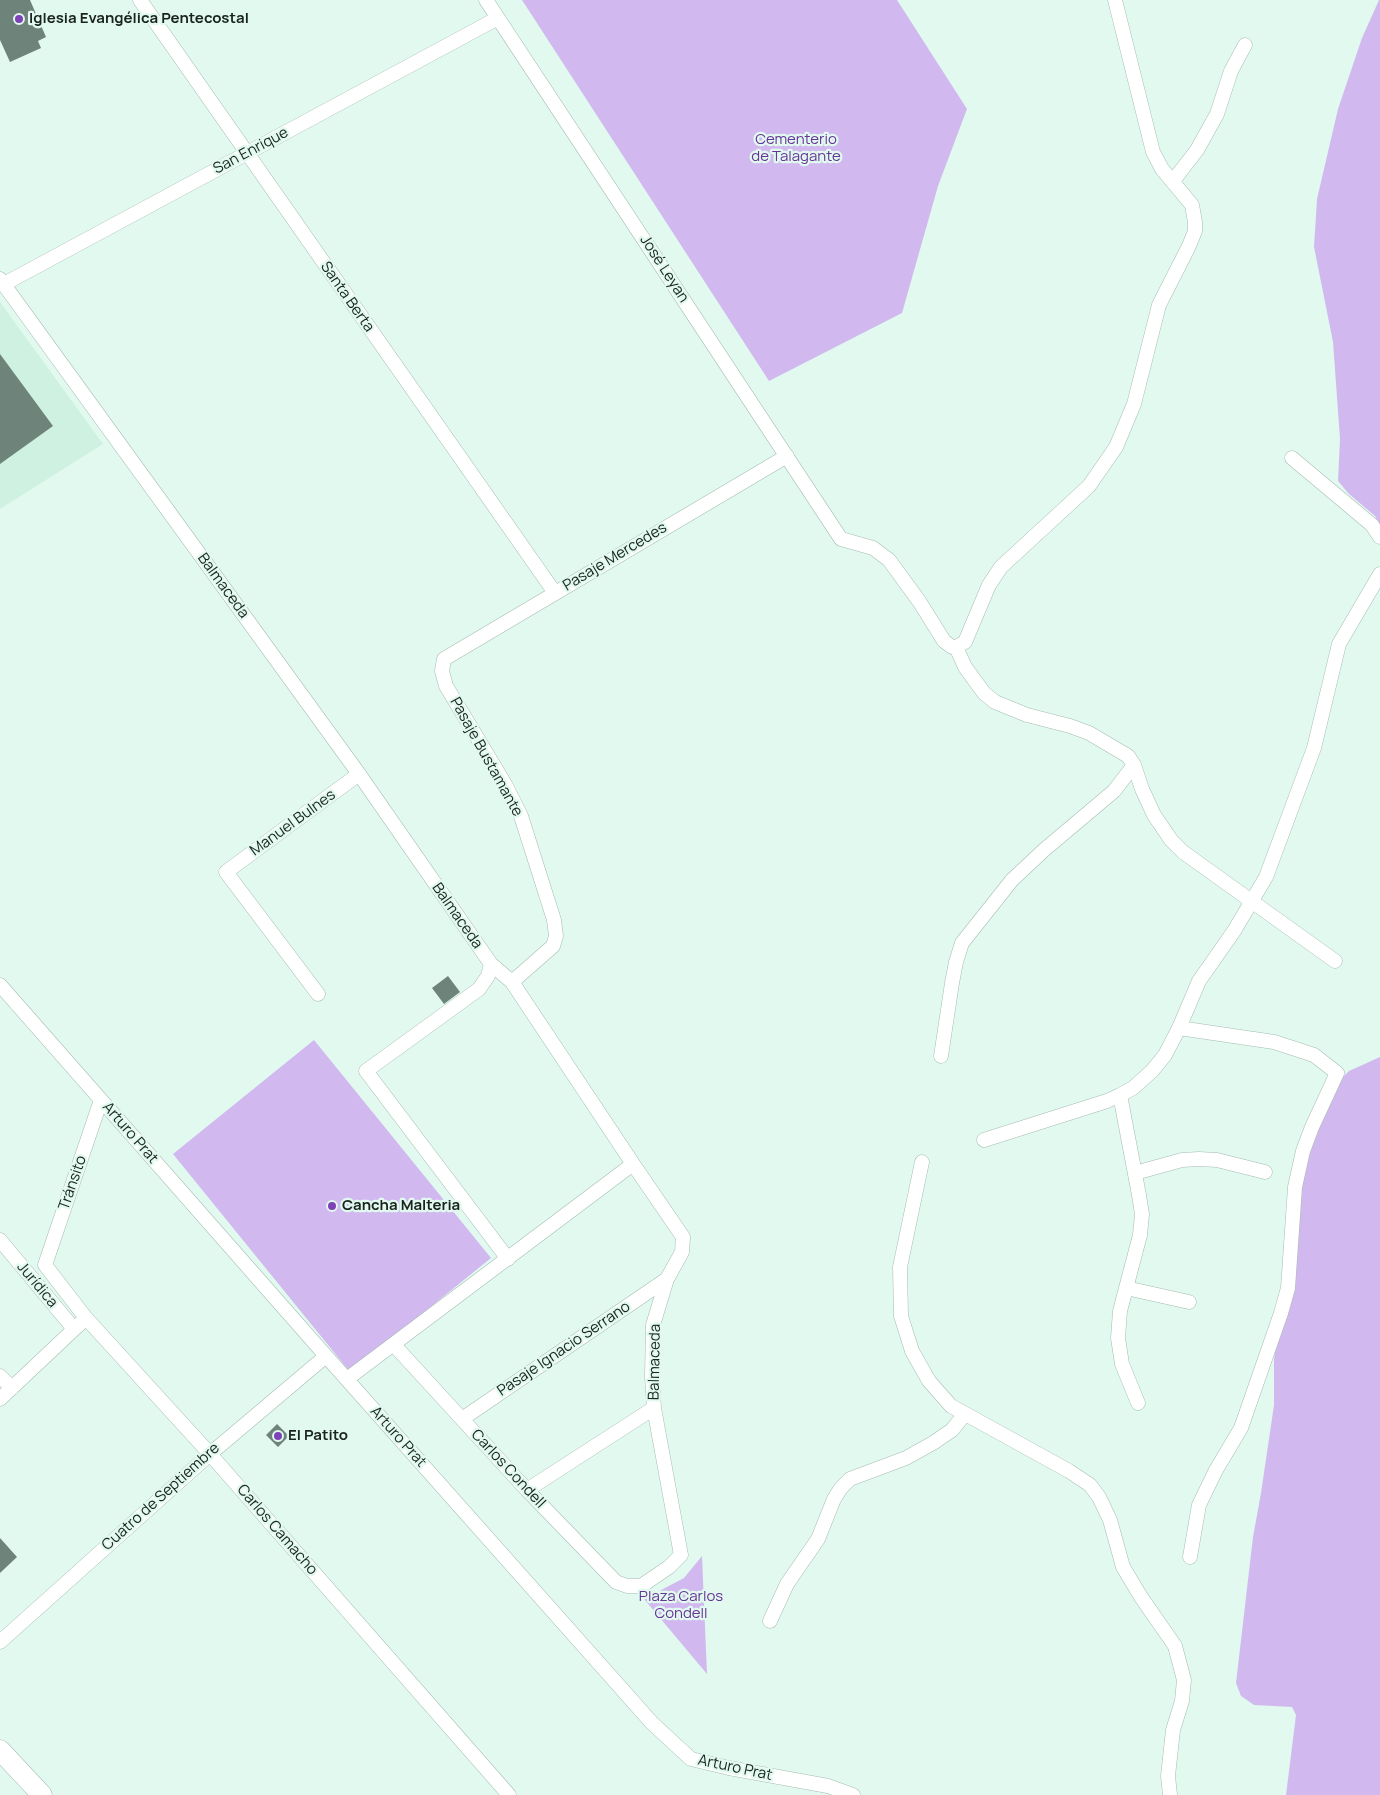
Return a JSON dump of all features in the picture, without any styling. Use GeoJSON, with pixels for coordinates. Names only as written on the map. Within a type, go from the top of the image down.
{"type":"FeatureCollection","features":[{"type":"Feature","properties":{"kind":"street","name":"Santa Berta"},"geometry":{"type":"LineString","coordinates":[[140,0],[555,593]]}},
{"type":"Feature","properties":{"kind":"street","name":"José Leyan"},"geometry":{"type":"LineString","coordinates":[[486,0],[841,539],[873,548],[889,560],[919,601],[944,641],[952,647],[956,647]]}},
{"type":"Feature","properties":{"kind":"street"},"geometry":{"type":"LineString","coordinates":[[1115,0],[1153,152],[1162,169],[1192,205],[1195,231],[1159,305],[1134,404],[1126,426],[1108,460],[1089,486],[1001,567],[990,585],[965,642],[956,647],[965,666],[984,693],[995,702],[1027,715],[1089,733],[1128,756],[1134,764],[1154,815],[1171,840],[1183,852],[1335,961]]}},
{"type":"Feature","properties":{"kind":"street","name":"San Enrique"},"geometry":{"type":"LineString","coordinates":[[2,282],[498,18]]}},
{"type":"Feature","properties":{"kind":"street"},"geometry":{"type":"LineString","coordinates":[[1173,181],[1197,150],[1217,114],[1231,71],[1245,45]]}},
{"type":"Feature","properties":{"kind":"street","name":"Balmaceda"},"geometry":{"type":"LineString","coordinates":[[2,282],[359,774],[491,964],[512,982],[683,1237],[682,1252],[667,1279],[653,1325],[652,1377],[654,1408],[681,1554],[670,1567],[641,1586],[627,1586]]}},
{"type":"Feature","properties":{"kind":"street","name":"Pasaje Mercedes"},"geometry":{"type":"LineString","coordinates":[[444,659],[786,456]]}},
{"type":"Feature","properties":{"kind":"street"},"geometry":{"type":"LineString","coordinates":[[1292,458],[1372,525],[1380,537]]}},
{"type":"Feature","properties":{"kind":"street"},"geometry":{"type":"LineString","coordinates":[[984,1140],[1107,1101],[1120,1095],[1133,1088],[1152,1071],[1165,1055],[1199,981],[1253,901],[1266,877],[1314,748],[1339,644],[1380,574]]}},
{"type":"Feature","properties":{"kind":"street","name":"Pasaje Bustamante"},"geometry":{"type":"LineString","coordinates":[[444,659],[442,671],[446,686],[505,784],[521,816],[554,920],[556,936],[553,946],[512,982]]}},
{"type":"Feature","properties":{"kind":"street"},"geometry":{"type":"LineString","coordinates":[[941,1056],[952,983],[962,943],[1012,880],[1044,850],[1114,791],[1134,764]]}},
{"type":"Feature","properties":{"kind":"street","name":"Manuel Bulnes"},"geometry":{"type":"LineString","coordinates":[[318,994],[226,872],[359,774]]}},
{"type":"Feature","properties":{"kind":"street"},"geometry":{"type":"LineString","coordinates":[[491,964],[488,976],[480,989],[366,1071],[508,1259]]}},
{"type":"Feature","properties":{"kind":"street","name":"Arturo Prat"},"geometry":{"type":"LineString","coordinates":[[0,985],[347,1380],[652,1722],[691,1759],[828,1786],[854,1795]]}},
{"type":"Feature","properties":{"kind":"street"},"geometry":{"type":"LineString","coordinates":[[1179,1028],[1274,1042],[1314,1055],[1337,1073],[1303,1151],[1295,1187],[1288,1288],[1281,1313],[1241,1428],[1216,1470],[1199,1505],[1190,1557]]}},
{"type":"Feature","properties":{"kind":"street"},"geometry":{"type":"LineString","coordinates":[[1120,1095],[1141,1205],[1141,1224],[1118,1325],[1119,1352],[1138,1403]]}},
{"type":"Feature","properties":{"kind":"street","name":"Tránsito"},"geometry":{"type":"LineString","coordinates":[[45,1265],[100,1100]]}},
{"type":"Feature","properties":{"kind":"street"},"geometry":{"type":"LineString","coordinates":[[1135,1173],[1182,1160],[1199,1159],[1217,1160],[1265,1172]]}},
{"type":"Feature","properties":{"kind":"street"},"geometry":{"type":"LineString","coordinates":[[922,1162],[900,1267],[901,1316],[912,1351],[929,1381],[951,1406],[1069,1471],[1090,1485],[1099,1497],[1110,1520],[1123,1567],[1175,1646],[1184,1680],[1182,1701],[1173,1730],[1168,1776],[1170,1795]]}},
{"type":"Feature","properties":{"kind":"street"},"geometry":{"type":"LineString","coordinates":[[347,1380],[633,1164]]}},
{"type":"Feature","properties":{"kind":"street","name":"Jurídica"},"geometry":{"type":"LineString","coordinates":[[0,1240],[74,1329]]}},
{"type":"Feature","properties":{"kind":"street","name":"Carlos Camacho"},"geometry":{"type":"LineString","coordinates":[[45,1265],[86,1318],[210,1454],[509,1795]]}},
{"type":"Feature","properties":{"kind":"street","name":"Pasaje Ignacio Serrano"},"geometry":{"type":"LineString","coordinates":[[462,1419],[667,1279]]}},
{"type":"Feature","properties":{"kind":"street"},"geometry":{"type":"LineString","coordinates":[[1126,1288],[1189,1302]]}},
{"type":"Feature","properties":{"kind":"street"},"geometry":{"type":"LineString","coordinates":[[0,1399],[86,1318]]}},
{"type":"Feature","properties":{"kind":"street","name":"Carlos Condell"},"geometry":{"type":"LineString","coordinates":[[394,1346],[616,1582],[627,1586]]}},
{"type":"Feature","properties":{"kind":"street","name":"Cuatro de Septiembre"},"geometry":{"type":"LineString","coordinates":[[0,1642],[210,1454],[326,1356]]}},
{"type":"Feature","properties":{"kind":"street"},"geometry":{"type":"LineString","coordinates":[[0,1376],[12,1388]]}},
{"type":"Feature","properties":{"kind":"street"},"geometry":{"type":"LineString","coordinates":[[528,1490],[654,1408]]}},
{"type":"Feature","properties":{"kind":"street"},"geometry":{"type":"LineString","coordinates":[[770,1621],[786,1584],[818,1539],[834,1499],[841,1488],[850,1479],[906,1458],[933,1443],[952,1430],[966,1414]]}},
{"type":"Feature","properties":{"kind":"street"},"geometry":{"type":"LineString","coordinates":[[0,1750],[42,1795]]}},
{"type":"Feature","properties":{"kind":"shaded area"},"geometry":{"type":"Polygon","coordinates":[[[0,302],[103,444],[0,509],[0,302]]]}},
{"type":"Feature","properties":{"kind":"green space","name":"Cementerio de Talagante"},"geometry":{"type":"Polygon","coordinates":[[[522,0],[897,0],[967,109],[938,186],[902,313],[769,381],[522,0]]]}},
{"type":"Feature","properties":{"kind":"green space"},"geometry":{"type":"Polygon","coordinates":[[[1379,0],[1380,525],[1375,516],[1349,494],[1338,481],[1340,439],[1333,342],[1314,247],[1317,199],[1338,109],[1362,38],[1379,0]]]}},
{"type":"Feature","properties":{"kind":"green space","name":"Cancha Malteria"},"geometry":{"type":"Polygon","coordinates":[[[314,1040],[491,1258],[350,1372],[173,1154],[314,1040]]]}},
{"type":"Feature","properties":{"kind":"green space"},"geometry":{"type":"Polygon","coordinates":[[[1380,1057],[1380,1795],[1286,1795],[1296,1715],[1292,1707],[1254,1705],[1241,1696],[1236,1683],[1253,1537],[1274,1405],[1274,1360],[1295,1176],[1325,1094],[1349,1071],[1380,1057]]]}},
{"type":"Feature","properties":{"kind":"green space","name":"Plaza Carlos Condell"},"geometry":{"type":"Polygon","coordinates":[[[702,1556],[707,1674],[644,1599],[684,1578],[702,1556]]]}},
{"type":"Feature","properties":{"kind":"building","name":"Iglesia Evangélica Pentecostal"},"geometry":{"type":"Polygon","coordinates":[[[0,0],[30,0],[46,37],[38,41],[41,48],[10,62],[0,40],[0,0]]]}},
{"type":"Feature","properties":{"kind":"building"},"geometry":{"type":"Polygon","coordinates":[[[0,354],[53,426],[0,464],[0,354]]]}},
{"type":"Feature","properties":{"kind":"building"},"geometry":{"type":"Polygon","coordinates":[[[448,976],[460,992],[444,1004],[432,988],[448,976]]]}},
{"type":"Feature","properties":{"kind":"building","name":"El Patito"},"geometry":{"type":"Polygon","coordinates":[[[277,1424],[289,1436],[278,1447],[266,1435],[277,1424]]]}},
{"type":"Feature","properties":{"kind":"building"},"geometry":{"type":"Polygon","coordinates":[[[0,1538],[17,1557],[0,1573],[0,1538]]]}},
{"type":"Feature","properties":{"kind":"place","name":"Iglesia Evangélica Pentecostal"},"geometry":{"type":"Point","coordinates":[19,19]}},
{"type":"Feature","properties":{"kind":"place","name":"Cancha Malteria"},"geometry":{"type":"Point","coordinates":[332,1206]}},
{"type":"Feature","properties":{"kind":"place","name":"El Patito"},"geometry":{"type":"Point","coordinates":[278,1436]}}]}
